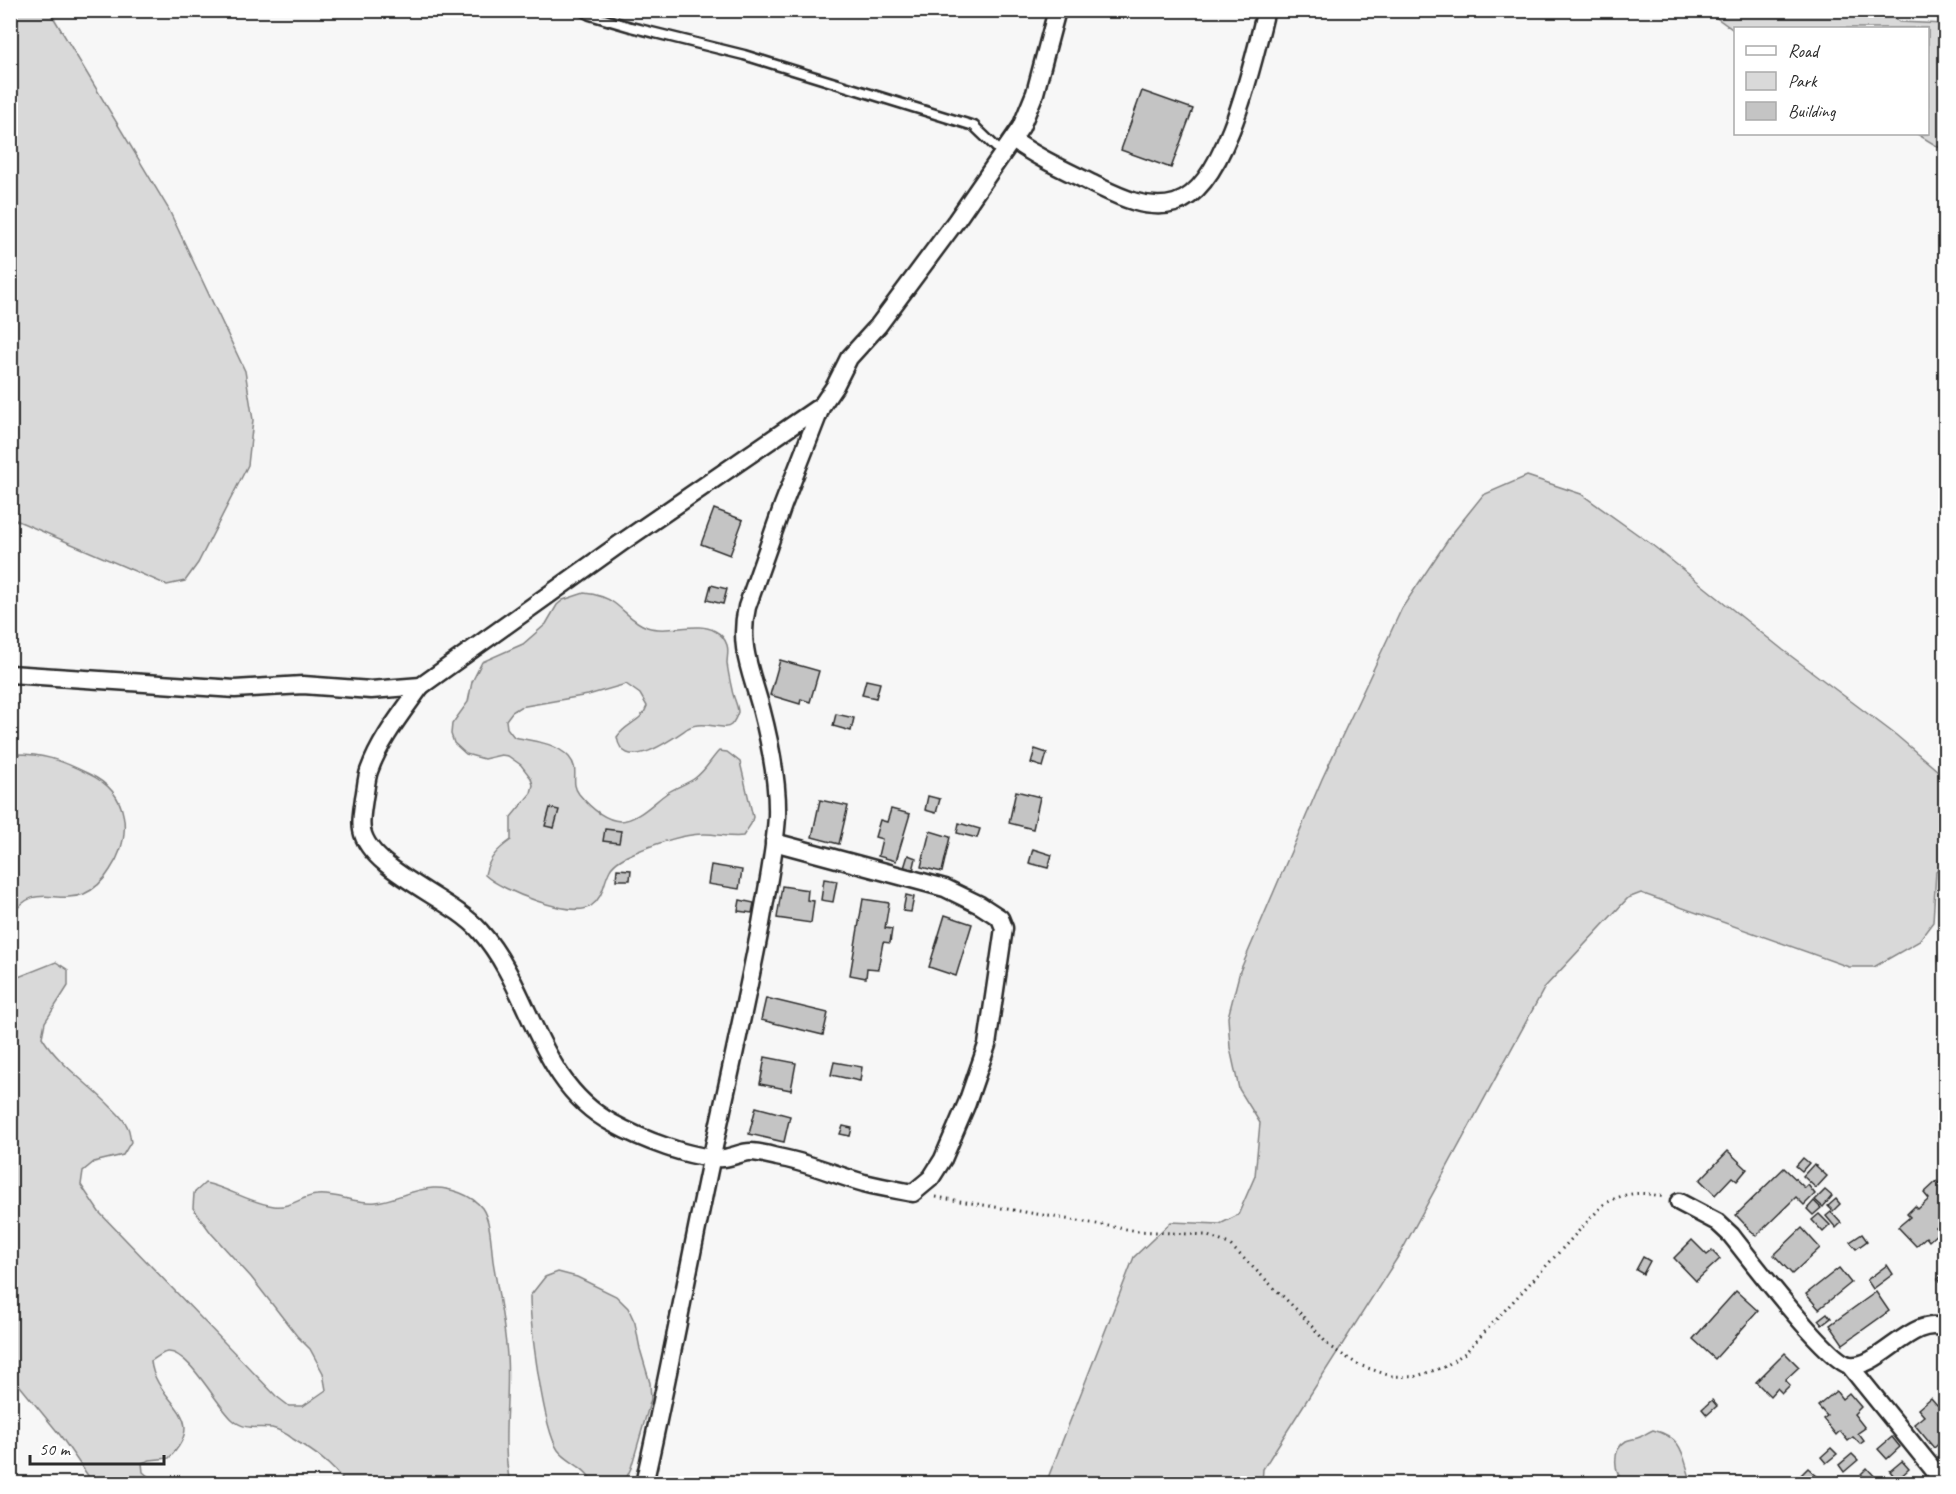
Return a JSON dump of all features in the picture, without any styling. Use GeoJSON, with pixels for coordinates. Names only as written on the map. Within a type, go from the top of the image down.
{"type":"FeatureCollection","features":[{"type":"Feature","properties":{"kind":"street"},"geometry":{"type":"LineString","coordinates":[[644,1484],[746,1003],[774,842],[777,815],[774,771],[761,709],[743,644],[743,624],[747,607],[822,405],[835,386],[849,358],[878,326],[1022,127],[1035,93],[1058,10]]}},
{"type":"Feature","properties":{"kind":"street"},"geometry":{"type":"LineString","coordinates":[[1008,147],[1034,156],[1123,198],[1144,204],[1161,205],[1186,198],[1199,187],[1212,169],[1239,113],[1266,10]]}},
{"type":"Feature","properties":{"kind":"street"},"geometry":{"type":"LineString","coordinates":[[774,842],[945,888],[980,905],[1000,918],[1004,928],[987,1045],[967,1103],[943,1159],[932,1178],[913,1193],[865,1183],[781,1157],[751,1152],[724,1158],[682,1151],[643,1138],[610,1122],[593,1110],[559,1074],[542,1046],[503,962],[480,930],[433,895],[395,871],[371,851],[362,830],[363,807],[369,772],[385,737],[421,686],[621,543],[822,405]]}},
{"type":"Feature","properties":{"kind":"street"},"geometry":{"type":"LineString","coordinates":[[10,674],[236,689],[303,685],[371,690],[421,686]]}},
{"type":"Feature","properties":{"kind":"street"},"geometry":{"type":"LineString","coordinates":[[1679,1202],[1717,1222],[1731,1235],[1813,1335],[1839,1360],[1849,1365],[1945,1484]]}},
{"type":"Feature","properties":{"kind":"street"},"geometry":{"type":"LineString","coordinates":[[1849,1365],[1869,1360],[1914,1332],[1939,1326],[1946,1329]]}},
{"type":"Feature","properties":{"kind":"lane"},"geometry":{"type":"LineString","coordinates":[[581,10],[590,15],[631,27],[766,62],[974,126],[1008,147]]}},
{"type":"Feature","properties":{"kind":"path"},"geometry":{"type":"LineString","coordinates":[[913,1193],[1138,1231],[1205,1235],[1229,1244],[1300,1313],[1330,1347],[1359,1365],[1391,1376],[1414,1377],[1444,1367],[1465,1353],[1603,1205],[1617,1196],[1631,1193],[1644,1193],[1679,1202]]}},
{"type":"Feature","properties":{"kind":"green space"},"geometry":{"type":"Polygon","coordinates":[[[11,10],[48,11],[55,20],[168,208],[245,371],[253,420],[248,465],[198,563],[185,581],[167,585],[11,518],[11,10]]]}},
{"type":"Feature","properties":{"kind":"green space"},"geometry":{"type":"Polygon","coordinates":[[[1707,11],[1887,11],[1899,22],[1945,24],[1945,151],[1919,135],[1929,135],[1929,27],[1734,27],[1734,30],[1707,11]]]}},
{"type":"Feature","properties":{"kind":"green space"},"geometry":{"type":"Polygon","coordinates":[[[1527,476],[1581,494],[1651,544],[1783,650],[1896,735],[1945,777],[1945,864],[1936,871],[1933,922],[1918,942],[1874,967],[1849,967],[1641,893],[1628,898],[1545,987],[1401,1252],[1263,1469],[1262,1483],[1046,1483],[1134,1257],[1171,1222],[1220,1224],[1238,1215],[1255,1176],[1260,1123],[1239,1089],[1230,1048],[1228,1017],[1240,971],[1322,779],[1402,608],[1451,535],[1483,495],[1527,476]]]}},
{"type":"Feature","properties":{"kind":"green space"},"geometry":{"type":"Polygon","coordinates":[[[584,593],[611,601],[634,620],[647,627],[664,629],[700,627],[708,628],[719,634],[728,647],[728,670],[738,710],[734,720],[728,727],[694,726],[649,751],[638,754],[629,753],[621,748],[617,737],[641,716],[647,706],[640,694],[626,684],[588,695],[520,707],[506,720],[507,728],[514,737],[543,743],[563,752],[569,757],[574,767],[575,785],[579,794],[592,808],[620,821],[639,815],[667,793],[695,778],[719,751],[727,752],[740,762],[753,817],[743,836],[707,834],[685,836],[659,843],[625,857],[610,870],[601,894],[591,906],[569,909],[520,895],[485,875],[494,855],[511,840],[511,817],[531,793],[533,785],[531,778],[521,765],[508,756],[501,755],[484,759],[466,754],[454,743],[451,734],[452,724],[468,702],[472,682],[482,662],[523,644],[546,624],[557,605],[563,600],[584,593]]]}},
{"type":"Feature","properties":{"kind":"green space"},"geometry":{"type":"Polygon","coordinates":[[[11,754],[51,758],[103,782],[120,804],[124,816],[124,830],[117,857],[108,874],[95,887],[84,894],[73,897],[36,897],[19,906],[11,917],[11,754]]]}},
{"type":"Feature","properties":{"kind":"green space"},"geometry":{"type":"Polygon","coordinates":[[[56,962],[68,970],[68,986],[45,1022],[42,1037],[65,1065],[121,1117],[129,1130],[131,1142],[123,1155],[94,1162],[83,1171],[81,1185],[99,1212],[276,1396],[289,1406],[303,1406],[326,1390],[323,1373],[310,1349],[297,1336],[251,1277],[211,1233],[193,1208],[194,1193],[205,1183],[256,1202],[280,1206],[317,1195],[376,1202],[418,1190],[439,1188],[453,1190],[478,1203],[485,1213],[489,1226],[506,1344],[508,1372],[506,1452],[510,1483],[345,1483],[322,1458],[283,1432],[272,1428],[242,1426],[233,1420],[193,1368],[175,1353],[167,1352],[151,1361],[155,1376],[183,1419],[185,1430],[181,1443],[169,1458],[142,1463],[143,1472],[151,1478],[174,1483],[93,1483],[60,1435],[11,1375],[11,976],[16,978],[56,962]]]}},
{"type":"Feature","properties":{"kind":"green space"},"geometry":{"type":"Polygon","coordinates":[[[558,1272],[577,1277],[616,1296],[628,1308],[635,1323],[650,1383],[651,1399],[631,1468],[624,1483],[595,1483],[584,1470],[560,1453],[552,1438],[538,1376],[530,1296],[545,1277],[558,1272]]]}},
{"type":"Feature","properties":{"kind":"green space"},"geometry":{"type":"Polygon","coordinates":[[[1653,1430],[1672,1438],[1677,1444],[1684,1457],[1692,1483],[1624,1483],[1616,1467],[1618,1450],[1626,1441],[1653,1430]]]}},
{"type":"Feature","properties":{"kind":"building"},"geometry":{"type":"Polygon","coordinates":[[[1142,91],[1193,109],[1171,168],[1121,150],[1142,91]]]}},
{"type":"Feature","properties":{"kind":"building"},"geometry":{"type":"Polygon","coordinates":[[[714,509],[743,520],[730,555],[701,544],[714,509]]]}},
{"type":"Feature","properties":{"kind":"building"},"geometry":{"type":"Polygon","coordinates":[[[711,585],[727,589],[723,604],[707,600],[711,585]]]}},
{"type":"Feature","properties":{"kind":"building"},"geometry":{"type":"Polygon","coordinates":[[[780,660],[819,671],[810,702],[801,699],[800,704],[770,695],[780,660]]]}},
{"type":"Feature","properties":{"kind":"building"},"geometry":{"type":"Polygon","coordinates":[[[866,680],[880,683],[876,698],[862,695],[866,680]]]}},
{"type":"Feature","properties":{"kind":"building"},"geometry":{"type":"Polygon","coordinates":[[[836,714],[854,718],[851,731],[833,726],[836,714]]]}},
{"type":"Feature","properties":{"kind":"building"},"geometry":{"type":"Polygon","coordinates":[[[1035,749],[1047,753],[1043,767],[1031,763],[1035,749]]]}},
{"type":"Feature","properties":{"kind":"building"},"geometry":{"type":"Polygon","coordinates":[[[1016,791],[1040,797],[1033,829],[1009,823],[1016,791]]]}},
{"type":"Feature","properties":{"kind":"building"},"geometry":{"type":"Polygon","coordinates":[[[928,796],[940,799],[936,813],[925,810],[928,796]]]}},
{"type":"Feature","properties":{"kind":"building"},"geometry":{"type":"Polygon","coordinates":[[[820,800],[848,806],[839,844],[812,837],[820,800]]]}},
{"type":"Feature","properties":{"kind":"building"},"geometry":{"type":"Polygon","coordinates":[[[550,808],[559,810],[554,828],[545,826],[550,808]]]}},
{"type":"Feature","properties":{"kind":"building"},"geometry":{"type":"Polygon","coordinates":[[[891,809],[910,814],[896,861],[878,856],[882,839],[875,837],[880,820],[887,822],[891,809]]]}},
{"type":"Feature","properties":{"kind":"building"},"geometry":{"type":"Polygon","coordinates":[[[959,823],[980,829],[977,838],[957,833],[959,823]]]}},
{"type":"Feature","properties":{"kind":"building"},"geometry":{"type":"Polygon","coordinates":[[[605,829],[621,831],[619,843],[603,841],[605,829]]]}},
{"type":"Feature","properties":{"kind":"building"},"geometry":{"type":"Polygon","coordinates":[[[930,831],[950,837],[942,872],[921,867],[930,831]]]}},
{"type":"Feature","properties":{"kind":"building"},"geometry":{"type":"Polygon","coordinates":[[[1033,849],[1052,855],[1048,868],[1029,863],[1033,849]]]}},
{"type":"Feature","properties":{"kind":"building"},"geometry":{"type":"Polygon","coordinates":[[[908,855],[916,858],[913,871],[904,868],[908,855]]]}},
{"type":"Feature","properties":{"kind":"building"},"geometry":{"type":"Polygon","coordinates":[[[711,865],[742,870],[739,889],[708,884],[711,865]]]}},
{"type":"Feature","properties":{"kind":"building"},"geometry":{"type":"Polygon","coordinates":[[[617,869],[631,870],[630,880],[616,880],[617,869]]]}},
{"type":"Feature","properties":{"kind":"building"},"geometry":{"type":"Polygon","coordinates":[[[824,879],[837,881],[833,902],[821,900],[824,879]]]}},
{"type":"Feature","properties":{"kind":"building"},"geometry":{"type":"Polygon","coordinates":[[[782,886],[808,890],[807,900],[814,901],[811,923],[777,918],[782,886]]]}},
{"type":"Feature","properties":{"kind":"building"},"geometry":{"type":"Polygon","coordinates":[[[906,895],[914,897],[911,912],[903,911],[906,895]]]}},
{"type":"Feature","properties":{"kind":"building"},"geometry":{"type":"Polygon","coordinates":[[[863,899],[889,903],[885,928],[892,929],[890,943],[883,942],[878,969],[867,968],[866,978],[850,975],[863,899]]]}},
{"type":"Feature","properties":{"kind":"building"},"geometry":{"type":"Polygon","coordinates":[[[740,900],[754,903],[752,913],[738,911],[740,900]]]}},
{"type":"Feature","properties":{"kind":"building"},"geometry":{"type":"Polygon","coordinates":[[[945,915],[972,924],[956,976],[929,967],[945,915]]]}},
{"type":"Feature","properties":{"kind":"building"},"geometry":{"type":"Polygon","coordinates":[[[766,998],[828,1013],[823,1035],[761,1020],[766,998]]]}},
{"type":"Feature","properties":{"kind":"building"},"geometry":{"type":"Polygon","coordinates":[[[765,1057],[796,1063],[791,1090],[760,1084],[765,1057]]]}},
{"type":"Feature","properties":{"kind":"building"},"geometry":{"type":"Polygon","coordinates":[[[834,1062],[862,1067],[860,1081],[831,1075],[834,1062]]]}},
{"type":"Feature","properties":{"kind":"building"},"geometry":{"type":"Polygon","coordinates":[[[756,1107],[790,1116],[784,1142],[749,1134],[756,1107]]]}},
{"type":"Feature","properties":{"kind":"building"},"geometry":{"type":"Polygon","coordinates":[[[843,1126],[852,1128],[850,1136],[840,1134],[843,1126]]]}},
{"type":"Feature","properties":{"kind":"building"},"geometry":{"type":"Polygon","coordinates":[[[1728,1151],[1747,1169],[1737,1181],[1732,1177],[1715,1195],[1700,1180],[1728,1151]]]}},
{"type":"Feature","properties":{"kind":"building"},"geometry":{"type":"Polygon","coordinates":[[[1803,1158],[1809,1163],[1802,1171],[1796,1166],[1803,1158]]]}},
{"type":"Feature","properties":{"kind":"building"},"geometry":{"type":"Polygon","coordinates":[[[1814,1164],[1827,1176],[1816,1188],[1803,1176],[1814,1164]]]}},
{"type":"Feature","properties":{"kind":"building"},"geometry":{"type":"Polygon","coordinates":[[[1784,1168],[1805,1188],[1808,1185],[1815,1194],[1804,1205],[1796,1197],[1756,1236],[1736,1215],[1784,1168]]]}},
{"type":"Feature","properties":{"kind":"building"},"geometry":{"type":"Polygon","coordinates":[[[1937,1181],[1946,1195],[1946,1220],[1936,1228],[1939,1232],[1929,1241],[1926,1237],[1916,1246],[1898,1227],[1910,1217],[1907,1214],[1915,1206],[1918,1209],[1929,1199],[1924,1193],[1937,1181]]]}},
{"type":"Feature","properties":{"kind":"building"},"geometry":{"type":"Polygon","coordinates":[[[1825,1190],[1832,1196],[1823,1207],[1815,1200],[1825,1190]]]}},
{"type":"Feature","properties":{"kind":"building"},"geometry":{"type":"Polygon","coordinates":[[[1836,1199],[1840,1204],[1833,1211],[1828,1206],[1836,1199]]]}},
{"type":"Feature","properties":{"kind":"building"},"geometry":{"type":"Polygon","coordinates":[[[1814,1201],[1821,1208],[1813,1215],[1807,1209],[1814,1201]]]}},
{"type":"Feature","properties":{"kind":"building"},"geometry":{"type":"Polygon","coordinates":[[[1831,1212],[1841,1223],[1836,1228],[1826,1216],[1831,1212]]]}},
{"type":"Feature","properties":{"kind":"building"},"geometry":{"type":"Polygon","coordinates":[[[1819,1214],[1830,1225],[1823,1232],[1812,1220],[1819,1214]]]}},
{"type":"Feature","properties":{"kind":"building"},"geometry":{"type":"Polygon","coordinates":[[[1802,1228],[1820,1248],[1792,1274],[1774,1255],[1802,1228]]]}},
{"type":"Feature","properties":{"kind":"building"},"geometry":{"type":"Polygon","coordinates":[[[1862,1234],[1867,1241],[1856,1249],[1850,1242],[1862,1234]]]}},
{"type":"Feature","properties":{"kind":"building"},"geometry":{"type":"Polygon","coordinates":[[[1692,1240],[1707,1255],[1712,1251],[1720,1259],[1696,1281],[1674,1258],[1692,1240]]]}},
{"type":"Feature","properties":{"kind":"building"},"geometry":{"type":"Polygon","coordinates":[[[1643,1257],[1650,1261],[1643,1274],[1636,1270],[1643,1257]]]}},
{"type":"Feature","properties":{"kind":"building"},"geometry":{"type":"Polygon","coordinates":[[[1887,1265],[1893,1274],[1873,1289],[1867,1280],[1887,1265]]]}},
{"type":"Feature","properties":{"kind":"building"},"geometry":{"type":"Polygon","coordinates":[[[1839,1268],[1851,1283],[1819,1309],[1806,1294],[1839,1268]]]}},
{"type":"Feature","properties":{"kind":"building"},"geometry":{"type":"Polygon","coordinates":[[[1946,1271],[1946,1287],[1938,1279],[1946,1271]]]}},
{"type":"Feature","properties":{"kind":"building"},"geometry":{"type":"Polygon","coordinates":[[[1736,1291],[1758,1311],[1715,1359],[1693,1339],[1736,1291]]]}},
{"type":"Feature","properties":{"kind":"building"},"geometry":{"type":"Polygon","coordinates":[[[1876,1292],[1889,1311],[1843,1344],[1830,1325],[1876,1292]]]}},
{"type":"Feature","properties":{"kind":"building"},"geometry":{"type":"Polygon","coordinates":[[[1827,1313],[1831,1318],[1822,1325],[1818,1320],[1827,1313]]]}},
{"type":"Feature","properties":{"kind":"building"},"geometry":{"type":"Polygon","coordinates":[[[1785,1353],[1799,1367],[1785,1380],[1790,1385],[1782,1393],[1777,1388],[1770,1396],[1756,1382],[1785,1353]]]}},
{"type":"Feature","properties":{"kind":"building"},"geometry":{"type":"Polygon","coordinates":[[[1836,1391],[1842,1399],[1849,1393],[1861,1407],[1854,1414],[1865,1428],[1858,1433],[1864,1441],[1860,1444],[1853,1437],[1848,1441],[1840,1431],[1836,1435],[1823,1419],[1827,1416],[1818,1406],[1836,1391]]]}},
{"type":"Feature","properties":{"kind":"building"},"geometry":{"type":"Polygon","coordinates":[[[1946,1397],[1946,1442],[1943,1440],[1934,1448],[1914,1424],[1924,1416],[1918,1409],[1931,1398],[1937,1405],[1946,1397]]]}},
{"type":"Feature","properties":{"kind":"building"},"geometry":{"type":"Polygon","coordinates":[[[1712,1400],[1717,1406],[1707,1415],[1702,1409],[1712,1400]]]}},
{"type":"Feature","properties":{"kind":"building"},"geometry":{"type":"Polygon","coordinates":[[[1892,1437],[1900,1447],[1887,1459],[1878,1449],[1892,1437]]]}},
{"type":"Feature","properties":{"kind":"building"},"geometry":{"type":"Polygon","coordinates":[[[1831,1448],[1837,1454],[1826,1463],[1821,1457],[1831,1448]]]}},
{"type":"Feature","properties":{"kind":"building"},"geometry":{"type":"Polygon","coordinates":[[[1852,1454],[1858,1460],[1844,1472],[1839,1465],[1852,1454]]]}},
{"type":"Feature","properties":{"kind":"building"},"geometry":{"type":"Polygon","coordinates":[[[1902,1461],[1909,1469],[1897,1480],[1890,1471],[1902,1461]]]}},
{"type":"Feature","properties":{"kind":"building"},"geometry":{"type":"Polygon","coordinates":[[[1808,1468],[1818,1477],[1812,1484],[1801,1475],[1808,1468]]]}},
{"type":"Feature","properties":{"kind":"building"},"geometry":{"type":"Polygon","coordinates":[[[1867,1468],[1878,1480],[1875,1484],[1870,1484],[1861,1474],[1867,1468]]]}}]}
